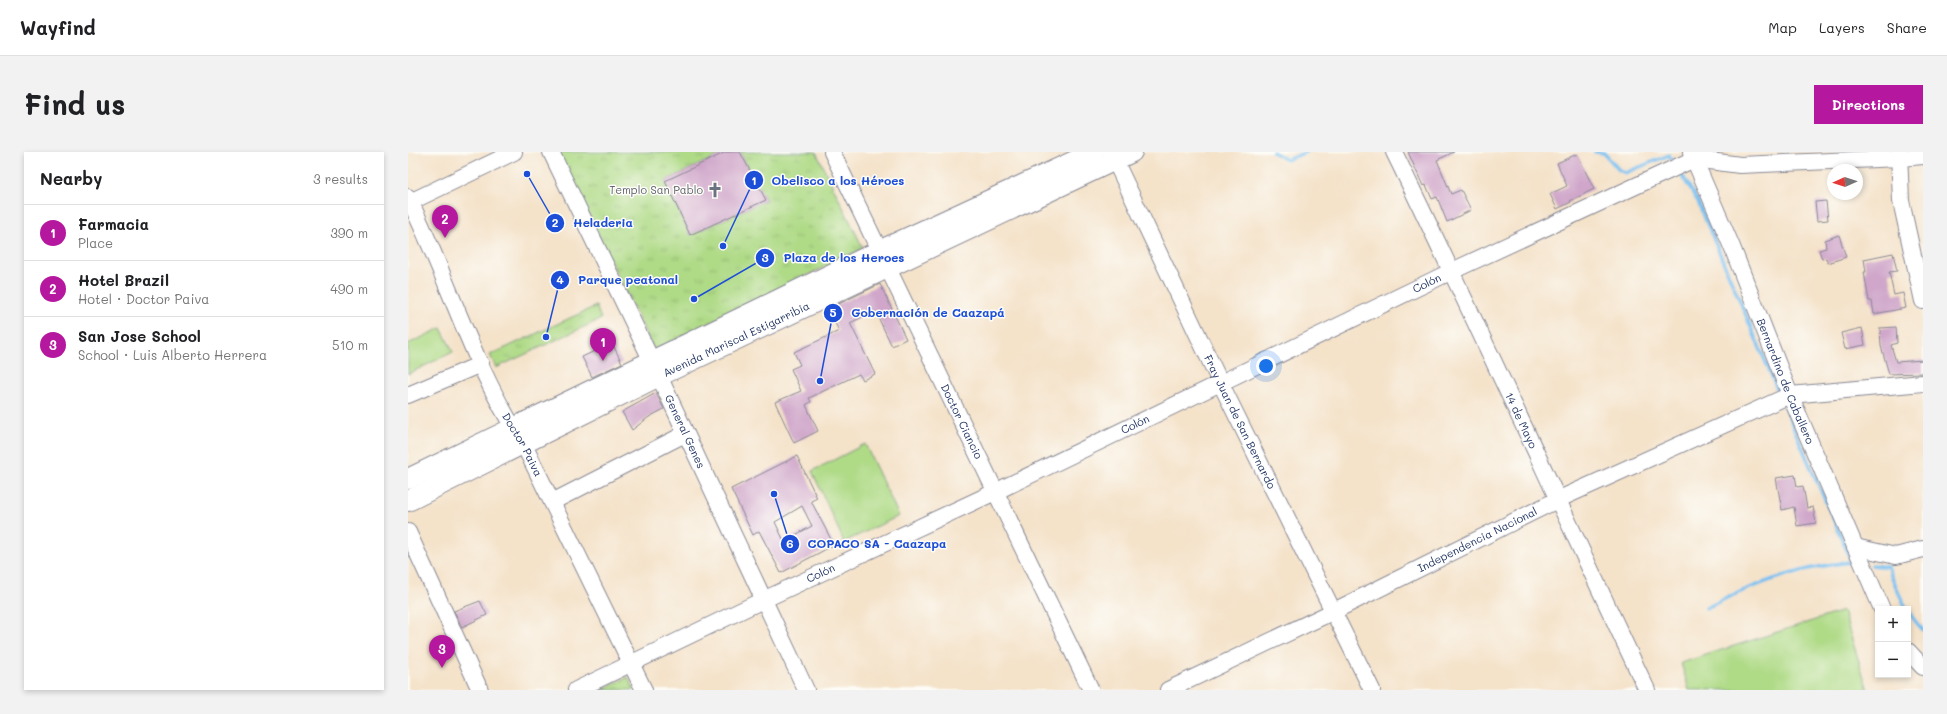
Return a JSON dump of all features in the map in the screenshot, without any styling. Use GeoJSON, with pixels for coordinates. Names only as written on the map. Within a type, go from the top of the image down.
{"type":"FeatureCollection","features":[{"type":"Feature","properties":{"kind":"main road","name":"Avenida Mariscal Estigarribia"},"geometry":{"type":"LineString","coordinates":[[884,260],[1094,152]]}},
{"type":"Feature","properties":{"kind":"main road","name":"Avenida Mariscal Estigarribia"},"geometry":{"type":"LineString","coordinates":[[408,501],[519,436],[655,368],[884,260],[1120,155]]}},
{"type":"Feature","properties":{"kind":"main road","name":"Avenida Mariscal Estigarribia"},"geometry":{"type":"LineString","coordinates":[[408,479],[519,436]]}},
{"type":"Feature","properties":{"kind":"street"},"geometry":{"type":"LineString","coordinates":[[409,200],[514,152]]}},
{"type":"Feature","properties":{"kind":"street","name":"General Genes"},"geometry":{"type":"LineString","coordinates":[[551,152],[655,368],[806,690]]}},
{"type":"Feature","properties":{"kind":"street","name":"Doctor Ciancio"},"geometry":{"type":"LineString","coordinates":[[832,152],[1091,690]]}},
{"type":"Feature","properties":{"kind":"street","name":"14 de Mayo"},"geometry":{"type":"LineString","coordinates":[[1394,152],[1452,271],[1557,500],[1647,690]]}},
{"type":"Feature","properties":{"kind":"street","name":"Fray Juan de San Bernardo"},"geometry":{"type":"LineString","coordinates":[[1120,155],[1221,384],[1372,690]]}},
{"type":"Feature","properties":{"kind":"street"},"geometry":{"type":"LineString","coordinates":[[1692,156],[1740,165],[1900,155],[1923,156]]}},
{"type":"Feature","properties":{"kind":"street"},"geometry":{"type":"LineString","coordinates":[[1900,155],[1901,201],[1923,301]]}},
{"type":"Feature","properties":{"kind":"street","name":"Colón"},"geometry":{"type":"LineString","coordinates":[[576,690],[1221,384],[1692,156]]}},
{"type":"Feature","properties":{"kind":"street","name":"Bernardino de Caballero"},"geometry":{"type":"LineString","coordinates":[[1692,156],[1732,247],[1790,395],[1881,606]]}},
{"type":"Feature","properties":{"kind":"street","name":"Doctor Paiva"},"geometry":{"type":"LineString","coordinates":[[409,200],[481,364],[519,436],[644,690]]}},
{"type":"Feature","properties":{"kind":"street"},"geometry":{"type":"LineString","coordinates":[[408,395],[481,364]]}},
{"type":"Feature","properties":{"kind":"street","name":"Independencia Nacional"},"geometry":{"type":"LineString","coordinates":[[1168,690],[1334,611],[1557,500],[1790,395],[1923,383]]}},
{"type":"Feature","properties":{"kind":"street"},"geometry":{"type":"LineString","coordinates":[[552,502],[685,434]]}},
{"type":"Feature","properties":{"kind":"street"},"geometry":{"type":"LineString","coordinates":[[408,532],[480,690]]}},
{"type":"Feature","properties":{"kind":"street"},"geometry":{"type":"LineString","coordinates":[[1855,547],[1896,556],[1923,549]]}},
{"type":"Feature","properties":{"kind":"street"},"geometry":{"type":"LineString","coordinates":[[1911,654],[1923,667]]}},
{"type":"Feature","properties":{"kind":"green space"},"geometry":{"type":"Polygon","coordinates":[[[558,152],[726,152],[665,181],[690,235],[766,200],[740,152],[816,152],[863,248],[654,350],[558,152]]]}},
{"type":"Feature","properties":{"kind":"green space"},"geometry":{"type":"Polygon","coordinates":[[[596,306],[601,319],[496,368],[490,355],[596,306]]]}},
{"type":"Feature","properties":{"kind":"green space"},"geometry":{"type":"Polygon","coordinates":[[[441,328],[453,352],[408,374],[408,344],[441,328]]]}},
{"type":"Feature","properties":{"kind":"green space"},"geometry":{"type":"Polygon","coordinates":[[[865,444],[899,516],[844,542],[812,471],[865,444]]]}},
{"type":"Feature","properties":{"kind":"green space"},"geometry":{"type":"Polygon","coordinates":[[[1843,611],[1868,690],[1689,690],[1681,663],[1843,611]]]}},
{"type":"Feature","properties":{"kind":"green space"},"geometry":{"type":"Polygon","coordinates":[[[628,677],[634,690],[601,690],[628,677]]]}},
{"type":"Feature","properties":{"kind":"building","name":"Templo San Pablo"},"geometry":{"type":"Polygon","coordinates":[[[726,152],[740,152],[766,200],[690,235],[665,181],[726,152]]]}},
{"type":"Feature","properties":{"kind":"building"},"geometry":{"type":"Polygon","coordinates":[[[1408,152],[1454,152],[1437,160],[1451,194],[1461,190],[1471,210],[1447,222],[1437,197],[1432,199],[1426,185],[1423,186],[1408,152]]]}},
{"type":"Feature","properties":{"kind":"building"},"geometry":{"type":"Polygon","coordinates":[[[1577,154],[1594,189],[1557,209],[1550,194],[1567,186],[1557,163],[1577,154]]]}},
{"type":"Feature","properties":{"kind":"building"},"geometry":{"type":"Polygon","coordinates":[[[1826,201],[1828,220],[1817,221],[1815,202],[1826,201]]]}},
{"type":"Feature","properties":{"kind":"building"},"geometry":{"type":"Polygon","coordinates":[[[1839,235],[1846,257],[1828,263],[1826,258],[1822,259],[1819,250],[1826,248],[1825,240],[1839,235]]]}},
{"type":"Feature","properties":{"kind":"building"},"geometry":{"type":"Polygon","coordinates":[[[1893,253],[1897,271],[1889,272],[1894,295],[1903,293],[1906,308],[1874,314],[1872,301],[1869,301],[1864,272],[1866,272],[1864,259],[1893,253]]]}},
{"type":"Feature","properties":{"kind":"building"},"geometry":{"type":"Polygon","coordinates":[[[880,284],[906,339],[892,346],[875,311],[850,323],[875,374],[863,380],[859,374],[809,398],[811,402],[806,405],[818,431],[794,443],[775,402],[801,391],[791,369],[800,365],[794,352],[839,331],[828,309],[880,284]]]}},
{"type":"Feature","properties":{"kind":"building"},"geometry":{"type":"Polygon","coordinates":[[[1896,327],[1897,343],[1891,345],[1896,362],[1923,360],[1923,373],[1889,374],[1881,346],[1880,328],[1896,327]]]}},
{"type":"Feature","properties":{"kind":"building"},"geometry":{"type":"Polygon","coordinates":[[[1862,328],[1865,345],[1845,349],[1841,333],[1862,328]]]}},
{"type":"Feature","properties":{"kind":"building"},"geometry":{"type":"Polygon","coordinates":[[[612,343],[622,363],[592,377],[582,357],[612,343]]]}},
{"type":"Feature","properties":{"kind":"building"},"geometry":{"type":"Polygon","coordinates":[[[656,393],[664,409],[649,417],[632,430],[622,412],[656,393]]]}},
{"type":"Feature","properties":{"kind":"building"},"geometry":{"type":"Polygon","coordinates":[[[797,456],[817,498],[811,501],[834,545],[781,573],[759,531],[753,535],[731,489],[797,456]],[[802,506],[775,522],[784,541],[812,526],[802,506]]]}},
{"type":"Feature","properties":{"kind":"building"},"geometry":{"type":"Polygon","coordinates":[[[1795,475],[1797,487],[1803,486],[1807,508],[1813,507],[1816,523],[1797,526],[1794,507],[1782,510],[1776,478],[1795,475]]]}},
{"type":"Feature","properties":{"kind":"building"},"geometry":{"type":"Polygon","coordinates":[[[480,601],[487,615],[462,627],[454,611],[480,601]]]}},
{"type":"Feature","properties":{"kind":"waterway"},"geometry":{"type":"LineString","coordinates":[[1273,152],[1287,160],[1306,152]]}},
{"type":"Feature","properties":{"kind":"waterway"},"geometry":{"type":"LineString","coordinates":[[1595,152],[1604,153],[1619,170],[1625,173],[1669,155],[1671,159]]}},
{"type":"Feature","properties":{"kind":"waterway"},"geometry":{"type":"LineString","coordinates":[[1682,175],[1698,202],[1778,391]]}},
{"type":"Feature","properties":{"kind":"waterway"},"geometry":{"type":"LineString","coordinates":[[1785,408],[1852,562]]}},
{"type":"Feature","properties":{"kind":"waterway"},"geometry":{"type":"LineString","coordinates":[[1706,608],[1740,592],[1776,578],[1831,564],[1850,562]]}},
{"type":"Feature","properties":{"kind":"waterway"},"geometry":{"type":"LineString","coordinates":[[1872,565],[1888,567],[1898,592],[1911,616],[1923,630]]}},
{"type":"Feature","properties":{"kind":"place","name":"Heladeria"},"geometry":{"type":"Point","coordinates":[527,174]}},
{"type":"Feature","properties":{"kind":"place","name":"Templo San Pablo"},"geometry":{"type":"Point","coordinates":[715,190]}},
{"type":"Feature","properties":{"kind":"place","name":"Hotel Brazil"},"geometry":{"type":"Point","coordinates":[445,238]}},
{"type":"Feature","properties":{"kind":"place","name":"Obelisco a los Héroes"},"geometry":{"type":"Point","coordinates":[723,246]}},
{"type":"Feature","properties":{"kind":"place","name":"Plaza de los Heroes"},"geometry":{"type":"Point","coordinates":[694,299]}},
{"type":"Feature","properties":{"kind":"place","name":"Parque peatonal"},"geometry":{"type":"Point","coordinates":[546,337]}},
{"type":"Feature","properties":{"kind":"place","name":"Farmacia"},"geometry":{"type":"Point","coordinates":[603,361]}},
{"type":"Feature","properties":{"kind":"place","name":"Gobernación de Caazapá"},"geometry":{"type":"Point","coordinates":[820,381]}},
{"type":"Feature","properties":{"kind":"place","name":"COPACO SA - Caazapa"},"geometry":{"type":"Point","coordinates":[774,494]}},
{"type":"Feature","properties":{"kind":"place","name":"San Jose School"},"geometry":{"type":"Point","coordinates":[442,668]}}]}
